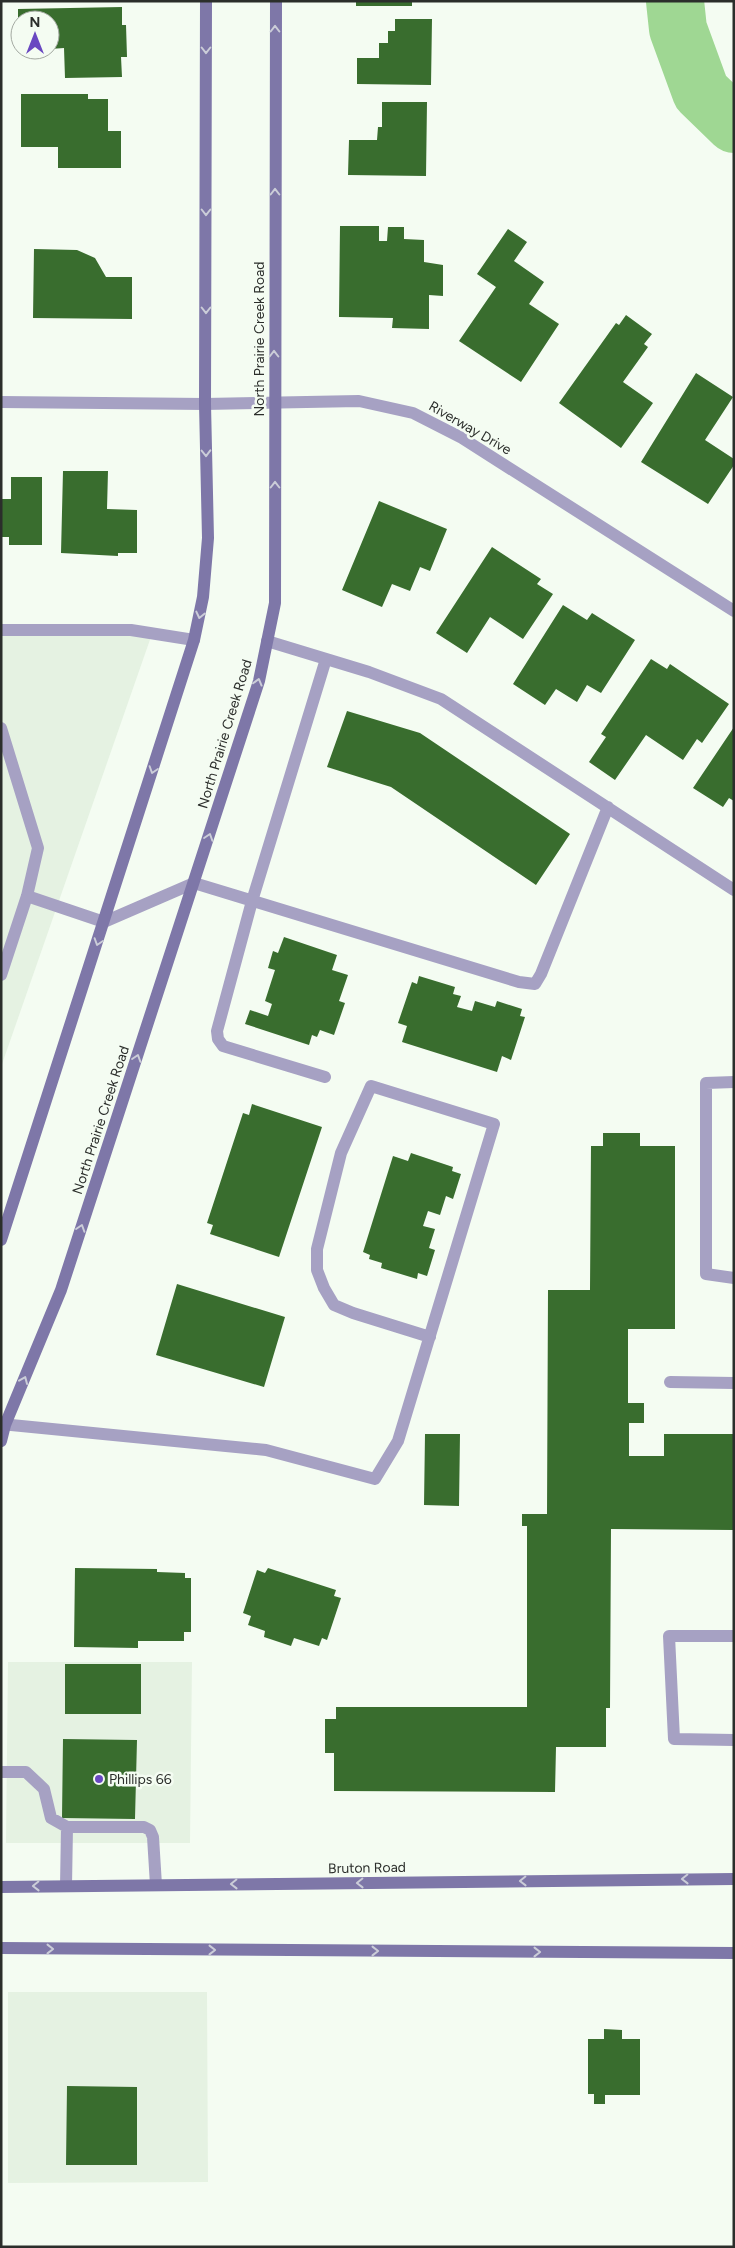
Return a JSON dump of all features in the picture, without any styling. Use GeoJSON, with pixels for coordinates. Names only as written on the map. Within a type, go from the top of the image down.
{"type":"FeatureCollection","features":[{"type":"Feature","properties":{"kind":"main road"},"geometry":{"type":"LineString","coordinates":[[1,1240],[194,640],[204,597],[208,538],[205,404],[206,1]]}},
{"type":"Feature","properties":{"kind":"main road","name":"North Prairie Creek Road"},"geometry":{"type":"LineString","coordinates":[[1,1442],[3,1424],[61,1290],[194,883],[259,681],[275,603],[276,1]]}},
{"type":"Feature","properties":{"kind":"main road","name":"Bruton Road"},"geometry":{"type":"LineString","coordinates":[[1,1887],[734,1879]]}},
{"type":"Feature","properties":{"kind":"main road"},"geometry":{"type":"LineString","coordinates":[[1,1948],[734,1953]]}},
{"type":"Feature","properties":{"kind":"street","name":"Riverway Drive"},"geometry":{"type":"LineString","coordinates":[[1,402],[205,404],[359,401],[413,414],[462,438],[734,611]]}},
{"type":"Feature","properties":{"kind":"street"},"geometry":{"type":"LineString","coordinates":[[1,630],[131,630],[194,640]]}},
{"type":"Feature","properties":{"kind":"street"},"geometry":{"type":"LineString","coordinates":[[267,641],[369,672],[441,699],[734,890]]}},
{"type":"Feature","properties":{"kind":"street"},"geometry":{"type":"LineString","coordinates":[[325,1077],[223,1046],[218,1039],[217,1031],[252,901],[326,659]]}},
{"type":"Feature","properties":{"kind":"street"},"geometry":{"type":"LineString","coordinates":[[1,728],[38,848],[27,896],[1,975]]}},
{"type":"Feature","properties":{"kind":"street"},"geometry":{"type":"LineString","coordinates":[[27,896],[104,922],[194,883],[519,982],[535,984],[541,974],[608,807]]}},
{"type":"Feature","properties":{"kind":"street"},"geometry":{"type":"LineString","coordinates":[[734,1082],[706,1083],[706,1274],[734,1278]]}},
{"type":"Feature","properties":{"kind":"street"},"geometry":{"type":"LineString","coordinates":[[3,1424],[266,1450],[375,1479],[398,1441],[430,1337],[494,1124],[371,1086],[341,1153],[317,1249],[318,1270],[324,1288],[334,1305],[353,1313],[430,1337]]}},
{"type":"Feature","properties":{"kind":"street"},"geometry":{"type":"LineString","coordinates":[[670,1382],[734,1383]]}},
{"type":"Feature","properties":{"kind":"street"},"geometry":{"type":"LineString","coordinates":[[734,1636],[669,1636],[674,1739],[734,1740]]}},
{"type":"Feature","properties":{"kind":"street"},"geometry":{"type":"LineString","coordinates":[[1,1772],[26,1772],[44,1789],[51,1818],[67,1827],[144,1827],[150,1830],[153,1837],[156,1885]]}},
{"type":"Feature","properties":{"kind":"street"},"geometry":{"type":"LineString","coordinates":[[66,1886],[67,1827]]}},
{"type":"Feature","properties":{"kind":"shaded area"},"geometry":{"type":"Polygon","coordinates":[[[153,631],[1,1067],[1,634],[153,631]]]}},
{"type":"Feature","properties":{"kind":"shaded area"},"geometry":{"type":"Polygon","coordinates":[[[8,1662],[192,1662],[190,1843],[6,1843],[8,1662]]]}},
{"type":"Feature","properties":{"kind":"shaded area"},"geometry":{"type":"Polygon","coordinates":[[[8,1992],[207,1992],[208,2182],[8,2183],[8,1992]]]}},
{"type":"Feature","properties":{"kind":"building"},"geometry":{"type":"Polygon","coordinates":[[[356,1],[412,1],[412,6],[356,6],[356,1]]]}},
{"type":"Feature","properties":{"kind":"building"},"geometry":{"type":"Polygon","coordinates":[[[122,7],[122,25],[126,25],[127,57],[121,57],[122,77],[65,78],[64,48],[60,48],[60,10],[18,9],[122,7]]]}},
{"type":"Feature","properties":{"kind":"building"},"geometry":{"type":"Polygon","coordinates":[[[395,19],[432,19],[431,85],[357,84],[357,58],[379,58],[379,43],[388,43],[388,31],[395,31],[395,19]]]}},
{"type":"Feature","properties":{"kind":"building"},"geometry":{"type":"Polygon","coordinates":[[[21,94],[88,94],[88,99],[108,99],[108,131],[121,131],[121,168],[58,168],[58,147],[21,147],[21,94]]]}},
{"type":"Feature","properties":{"kind":"building"},"geometry":{"type":"Polygon","coordinates":[[[382,102],[427,102],[426,176],[348,175],[349,140],[377,140],[378,127],[382,127],[382,102]]]}},
{"type":"Feature","properties":{"kind":"building"},"geometry":{"type":"Polygon","coordinates":[[[340,226],[379,226],[379,241],[387,241],[388,227],[404,227],[404,239],[424,240],[424,262],[443,265],[443,296],[429,295],[429,329],[392,328],[393,318],[339,317],[340,226]]]}},
{"type":"Feature","properties":{"kind":"building"},"geometry":{"type":"Polygon","coordinates":[[[508,229],[527,242],[514,261],[544,282],[529,304],[559,324],[521,382],[459,341],[496,287],[477,274],[508,229]]]}},
{"type":"Feature","properties":{"kind":"building"},"geometry":{"type":"Polygon","coordinates":[[[34,249],[77,250],[95,258],[106,277],[132,277],[132,319],[33,318],[34,249]]]}},
{"type":"Feature","properties":{"kind":"building"},"geometry":{"type":"Polygon","coordinates":[[[626,315],[652,334],[644,344],[648,347],[623,382],[653,403],[621,448],[559,403],[616,323],[619,325],[626,315]]]}},
{"type":"Feature","properties":{"kind":"building"},"geometry":{"type":"Polygon","coordinates":[[[696,373],[733,397],[705,440],[734,459],[734,465],[708,504],[641,462],[696,373]]]}},
{"type":"Feature","properties":{"kind":"building"},"geometry":{"type":"Polygon","coordinates":[[[63,471],[108,471],[107,509],[137,510],[137,553],[118,553],[118,556],[61,553],[63,471]]]}},
{"type":"Feature","properties":{"kind":"building"},"geometry":{"type":"Polygon","coordinates":[[[11,477],[42,477],[42,545],[9,545],[9,537],[1,537],[1,499],[11,499],[11,477]]]}},
{"type":"Feature","properties":{"kind":"building"},"geometry":{"type":"Polygon","coordinates":[[[379,501],[447,529],[430,571],[420,567],[410,591],[392,584],[382,607],[342,590],[379,501]]]}},
{"type":"Feature","properties":{"kind":"building"},"geometry":{"type":"Polygon","coordinates":[[[492,547],[541,579],[537,584],[553,594],[523,639],[490,617],[467,653],[436,633],[492,547]]]}},
{"type":"Feature","properties":{"kind":"building"},"geometry":{"type":"Polygon","coordinates":[[[563,605],[587,620],[592,613],[635,640],[601,693],[587,685],[577,702],[556,689],[545,705],[513,684],[563,605]]]}},
{"type":"Feature","properties":{"kind":"building"},"geometry":{"type":"Polygon","coordinates":[[[651,659],[667,669],[670,664],[729,704],[702,743],[697,739],[683,760],[646,735],[615,780],[589,762],[606,737],[601,734],[651,659]]]}},
{"type":"Feature","properties":{"kind":"building"},"geometry":{"type":"Polygon","coordinates":[[[347,711],[420,733],[570,834],[536,885],[391,787],[327,767],[347,711]]]}},
{"type":"Feature","properties":{"kind":"building"},"geometry":{"type":"Polygon","coordinates":[[[734,727],[734,801],[729,798],[723,807],[693,788],[734,727]]]}},
{"type":"Feature","properties":{"kind":"building"},"geometry":{"type":"Polygon","coordinates":[[[284,937],[337,955],[332,970],[348,975],[339,1001],[345,1003],[334,1035],[320,1030],[317,1037],[312,1035],[309,1045],[245,1024],[250,1010],[268,1016],[272,1004],[265,1001],[275,970],[268,968],[273,951],[278,953],[284,937]]]}},
{"type":"Feature","properties":{"kind":"building"},"geometry":{"type":"Polygon","coordinates":[[[419,976],[455,987],[453,994],[461,996],[457,1007],[472,1011],[475,1001],[495,1007],[497,1001],[522,1009],[520,1016],[525,1017],[511,1060],[502,1056],[497,1072],[402,1042],[407,1026],[398,1023],[412,982],[417,984],[419,976]]]}},
{"type":"Feature","properties":{"kind":"building"},"geometry":{"type":"Polygon","coordinates":[[[252,1104],[322,1127],[279,1257],[210,1234],[213,1225],[207,1223],[243,1113],[249,1115],[252,1104]]]}},
{"type":"Feature","properties":{"kind":"building"},"geometry":{"type":"Polygon","coordinates":[[[603,1133],[640,1133],[640,1146],[675,1146],[675,1329],[628,1329],[628,1403],[644,1403],[644,1423],[629,1423],[629,1456],[664,1456],[664,1434],[734,1434],[734,1530],[611,1529],[610,1708],[606,1708],[606,1747],[556,1747],[555,1792],[334,1791],[334,1753],[325,1753],[325,1719],[336,1719],[336,1707],[527,1707],[527,1526],[522,1526],[522,1514],[547,1514],[548,1290],[590,1290],[591,1146],[603,1146],[603,1133]]]}},
{"type":"Feature","properties":{"kind":"building"},"geometry":{"type":"Polygon","coordinates":[[[411,1153],[453,1167],[452,1171],[461,1174],[453,1199],[446,1196],[440,1215],[428,1211],[423,1226],[435,1229],[429,1248],[435,1250],[427,1276],[418,1273],[417,1279],[381,1268],[382,1263],[369,1259],[370,1255],[363,1252],[393,1156],[408,1161],[411,1153]]]}},
{"type":"Feature","properties":{"kind":"building"},"geometry":{"type":"Polygon","coordinates":[[[177,1284],[285,1317],[264,1387],[156,1355],[177,1284]]]}},
{"type":"Feature","properties":{"kind":"building"},"geometry":{"type":"Polygon","coordinates":[[[425,1434],[460,1434],[459,1506],[424,1505],[425,1434]]]}},
{"type":"Feature","properties":{"kind":"building"},"geometry":{"type":"Polygon","coordinates":[[[75,1568],[157,1569],[157,1572],[185,1573],[185,1578],[191,1578],[191,1632],[184,1632],[184,1641],[138,1641],[138,1648],[74,1647],[75,1568]]]}},
{"type":"Feature","properties":{"kind":"building"},"geometry":{"type":"Polygon","coordinates":[[[268,1568],[336,1590],[334,1596],[341,1598],[327,1640],[322,1638],[319,1646],[294,1638],[291,1646],[264,1637],[265,1631],[248,1625],[251,1616],[243,1613],[257,1570],[265,1573],[268,1568]]]}},
{"type":"Feature","properties":{"kind":"building"},"geometry":{"type":"Polygon","coordinates":[[[65,1664],[141,1664],[141,1714],[65,1714],[65,1664]]]}},
{"type":"Feature","properties":{"kind":"building","name":"Phillips 66"},"geometry":{"type":"Polygon","coordinates":[[[63,1739],[137,1740],[135,1819],[62,1818],[63,1739]]]}},
{"type":"Feature","properties":{"kind":"building"},"geometry":{"type":"Polygon","coordinates":[[[604,2029],[622,2030],[622,2039],[640,2039],[640,2095],[605,2095],[605,2104],[594,2104],[594,2094],[588,2094],[588,2039],[604,2039],[604,2029]]]}},
{"type":"Feature","properties":{"kind":"building"},"geometry":{"type":"Polygon","coordinates":[[[67,2086],[137,2087],[137,2165],[66,2165],[67,2086]]]}},
{"type":"Feature","properties":{"kind":"waterway"},"geometry":{"type":"LineString","coordinates":[[675,1],[678,29],[701,92],[734,124]]}},
{"type":"Feature","properties":{"kind":"place","name":"Phillips 66"},"geometry":{"type":"Point","coordinates":[99,1779]}}]}
